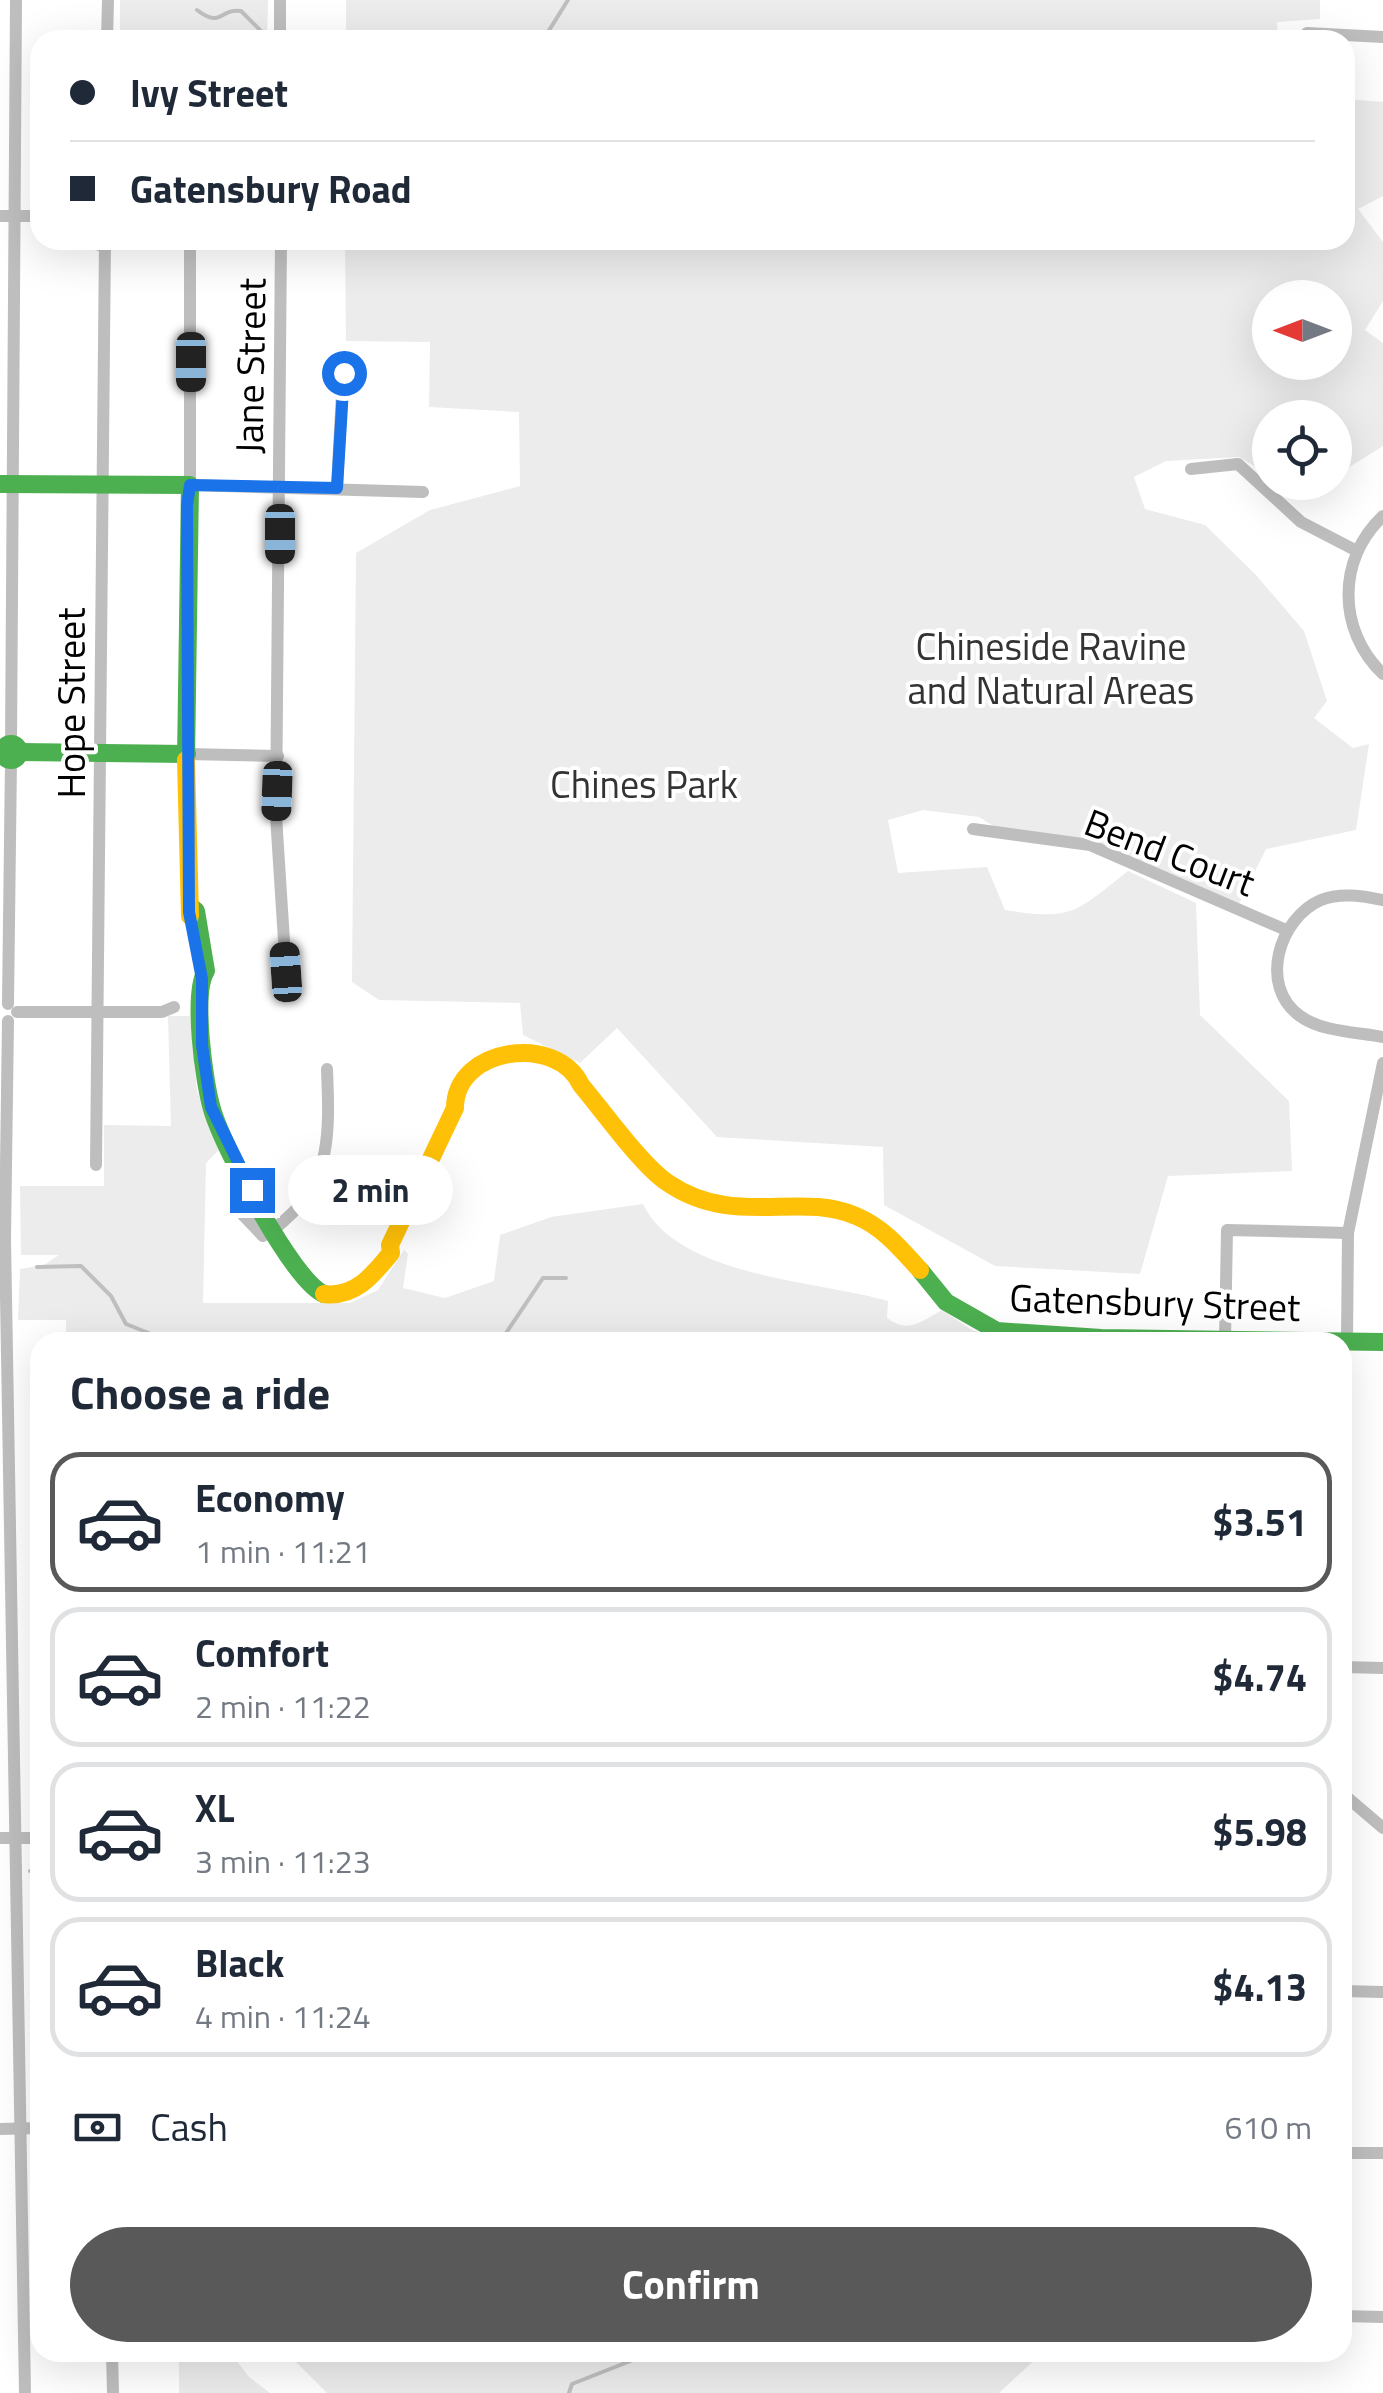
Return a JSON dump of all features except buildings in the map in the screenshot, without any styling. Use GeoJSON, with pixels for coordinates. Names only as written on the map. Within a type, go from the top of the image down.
{"type":"FeatureCollection","features":[{"type":"Feature","properties":{"kind":"street"},"geometry":{"type":"LineString","coordinates":[[16,0],[7,216],[8,1172],[2,1239],[7,1838],[21,2128],[24,2393]]}},
{"type":"Feature","properties":{"kind":"street"},"geometry":{"type":"LineString","coordinates":[[108,0],[108,30]]}},
{"type":"Feature","properties":{"kind":"street"},"geometry":{"type":"LineString","coordinates":[[280,0],[280,30]]}},
{"type":"Feature","properties":{"kind":"street"},"geometry":{"type":"LineString","coordinates":[[1355,36],[1383,37]]}},
{"type":"Feature","properties":{"kind":"street","name":"Hope Street"},"geometry":{"type":"LineString","coordinates":[[96,1165],[105,250]]}},
{"type":"Feature","properties":{"kind":"street"},"geometry":{"type":"LineString","coordinates":[[190,250],[186,881],[190,906],[196,911],[202,935],[206,971],[202,979],[202,1045],[212,1097],[278,1225]]}},
{"type":"Feature","properties":{"kind":"street","name":"Jane Street"},"geometry":{"type":"LineString","coordinates":[[281,250],[276,816],[286,972]]}},
{"type":"Feature","properties":{"kind":"street"},"geometry":{"type":"LineString","coordinates":[[337,488],[344,373]]}},
{"type":"Feature","properties":{"kind":"street"},"geometry":{"type":"LineString","coordinates":[[1191,470],[1238,464],[1301,522],[1355,550]]}},
{"type":"Feature","properties":{"kind":"street"},"geometry":{"type":"LineString","coordinates":[[6,484],[279,486],[423,492]]}},
{"type":"Feature","properties":{"kind":"street"},"geometry":{"type":"LineString","coordinates":[[1383,516],[1355,550],[1348,581],[1350,613],[1362,648],[1383,674]]}},
{"type":"Feature","properties":{"kind":"street"},"geometry":{"type":"LineString","coordinates":[[9,752],[278,756]]}},
{"type":"Feature","properties":{"kind":"street","name":"Bend Court"},"geometry":{"type":"LineString","coordinates":[[972,830],[1090,846],[1286,930]]}},
{"type":"Feature","properties":{"kind":"street"},"geometry":{"type":"LineString","coordinates":[[1383,900],[1347,896],[1324,899],[1286,930],[1278,976],[1292,1010],[1318,1024],[1383,1037]]}},
{"type":"Feature","properties":{"kind":"street"},"geometry":{"type":"LineString","coordinates":[[7,1012],[162,1012],[174,1007]]}},
{"type":"Feature","properties":{"kind":"street","name":"Gatensbury Street"},"geometry":{"type":"LineString","coordinates":[[278,1225],[307,1265],[328,1283],[354,1278],[390,1245],[466,1079],[490,1059],[511,1052],[554,1057],[575,1072],[582,1085],[672,1184],[724,1208],[824,1214],[842,1211],[894,1240],[896,1248],[946,1302],[985,1327],[1006,1332]]}},
{"type":"Feature","properties":{"kind":"street"},"geometry":{"type":"LineString","coordinates":[[1347,1332],[1348,1233],[1383,1063]]}},
{"type":"Feature","properties":{"kind":"street"},"geometry":{"type":"LineString","coordinates":[[278,1225],[308,1197],[324,1162],[328,1068]]}},
{"type":"Feature","properties":{"kind":"street"},"geometry":{"type":"LineString","coordinates":[[212,1097],[211,1107],[223,1138],[252,1190],[278,1225]]}},
{"type":"Feature","properties":{"kind":"street"},"geometry":{"type":"LineString","coordinates":[[1225,1332],[1228,1230],[1348,1233]]}},
{"type":"Feature","properties":{"kind":"street","name":"Gatensbury Street"},"geometry":{"type":"LineString","coordinates":[[1352,1341],[1383,1342]]}},
{"type":"Feature","properties":{"kind":"street"},"geometry":{"type":"LineString","coordinates":[[1352,1668],[1383,1668]]}},
{"type":"Feature","properties":{"kind":"street"},"geometry":{"type":"LineString","coordinates":[[1352,1802],[1383,1828]]}},
{"type":"Feature","properties":{"kind":"street"},"geometry":{"type":"LineString","coordinates":[[1352,1991],[1383,1992]]}},
{"type":"Feature","properties":{"kind":"street"},"geometry":{"type":"LineString","coordinates":[[0,2129],[30,2128]]}},
{"type":"Feature","properties":{"kind":"street"},"geometry":{"type":"LineString","coordinates":[[1352,2152],[1383,2154]]}},
{"type":"Feature","properties":{"kind":"street"},"geometry":{"type":"LineString","coordinates":[[1352,2316],[1383,2317]]}},
{"type":"Feature","properties":{"kind":"street"},"geometry":{"type":"LineString","coordinates":[[112,2362],[113,2393]]}},
{"type":"Feature","properties":{"kind":"green space"},"geometry":{"type":"Polygon","coordinates":[[[120,0],[268,0],[267,30],[120,30],[120,0]]]}},
{"type":"Feature","properties":{"kind":"green space"},"geometry":{"type":"Polygon","coordinates":[[[346,0],[1320,0],[1320,19],[1277,22],[1277,30],[346,30],[346,0]]]}},
{"type":"Feature","properties":{"kind":"green space"},"geometry":{"type":"Polygon","coordinates":[[[1355,100],[1383,102],[1383,196],[1358,209],[1383,242],[1383,301],[1365,330],[1383,343],[1383,446],[1352,465],[1352,400],[1252,400],[1252,465],[1239,457],[1166,461],[1134,477],[1145,509],[1205,525],[1256,575],[1304,631],[1327,701],[1314,718],[1353,748],[1369,744],[1356,830],[1266,849],[1239,904],[1096,844],[998,829],[979,817],[923,810],[888,820],[898,873],[987,867],[1005,910],[1046,914],[1072,910],[1128,871],[1196,903],[1200,1015],[1289,1101],[1292,1171],[1168,1176],[1140,1274],[995,1266],[884,1205],[883,1147],[717,1137],[617,1028],[580,1063],[523,1035],[520,1003],[379,1000],[352,982],[356,553],[430,510],[520,486],[519,412],[429,407],[430,342],[346,341],[345,250],[1355,250],[1355,100]]]}},
{"type":"Feature","properties":{"kind":"green space"},"geometry":{"type":"Polygon","coordinates":[[[168,1016],[190,1016],[197,1091],[219,1150],[206,1163],[203,1303],[350,1303],[378,1290],[404,1250],[408,1254],[403,1288],[445,1298],[494,1281],[500,1235],[551,1217],[643,1204],[660,1228],[686,1247],[718,1261],[888,1301],[887,1318],[902,1325],[915,1324],[942,1310],[979,1332],[66,1332],[66,1320],[18,1320],[20,1269],[44,1265],[59,1255],[21,1255],[20,1186],[104,1186],[104,1125],[171,1126],[168,1016]]]}},
{"type":"Feature","properties":{"kind":"green space"},"geometry":{"type":"Polygon","coordinates":[[[179,2362],[238,2362],[270,2393],[179,2393],[179,2362]]]}},
{"type":"Feature","properties":{"kind":"green space"},"geometry":{"type":"Polygon","coordinates":[[[296,2362],[1032,2362],[999,2393],[327,2393],[296,2362]]]}},
{"type":"Feature","properties":{"kind":"waterway"},"geometry":{"type":"LineString","coordinates":[[549,30],[568,0]]}},
{"type":"Feature","properties":{"kind":"waterway"},"geometry":{"type":"LineString","coordinates":[[197,10],[211,18],[241,11],[260,30]]}},
{"type":"Feature","properties":{"kind":"waterway"},"geometry":{"type":"LineString","coordinates":[[37,1267],[81,1266],[111,1296],[126,1324],[146,1332]]}},
{"type":"Feature","properties":{"kind":"waterway"},"geometry":{"type":"LineString","coordinates":[[507,1332],[543,1278],[566,1278]]}},
{"type":"Feature","properties":{"kind":"waterway"},"geometry":{"type":"LineString","coordinates":[[569,2393],[572,2384],[628,2362]]}},
{"type":"Feature","properties":{"kind":"traffic: fast"},"geometry":{"type":"LineString","coordinates":[[0,484],[190,485],[186,760]]}},
{"type":"Feature","properties":{"kind":"traffic: fast"},"geometry":{"type":"LineString","coordinates":[[11,744],[19,752],[11,760],[3,752],[11,744]]}},
{"type":"Feature","properties":{"kind":"traffic: fast"},"geometry":{"type":"LineString","coordinates":[[19,752],[187,754]]}},
{"type":"Feature","properties":{"kind":"traffic: fast"},"geometry":{"type":"LineString","coordinates":[[190,906],[196,911],[206,971],[200,998],[203,1060],[218,1127],[278,1240],[311,1284],[324,1294]]}},
{"type":"Feature","properties":{"kind":"traffic: fast"},"geometry":{"type":"LineString","coordinates":[[920,1270],[946,1302],[997,1331],[1012,1332]]}},
{"type":"Feature","properties":{"kind":"traffic: fast"},"geometry":{"type":"LineString","coordinates":[[1352,1342],[1383,1342]]}},
{"type":"Feature","properties":{"kind":"traffic: slow"},"geometry":{"type":"LineString","coordinates":[[186,760],[190,916]]}},
{"type":"Feature","properties":{"kind":"traffic: slow"},"geometry":{"type":"LineString","coordinates":[[324,1294],[354,1289],[391,1253],[390,1245],[455,1108],[459,1087],[471,1071],[489,1060],[531,1053],[551,1058],[569,1069],[623,1137],[668,1183],[717,1204],[812,1207],[856,1216],[883,1232],[920,1270]]}},
{"type":"Feature","properties":{"kind":"route"},"geometry":{"type":"LineString","coordinates":[[252,1190],[211,1107],[202,1045],[202,979],[197,970],[189,912],[186,869],[190,518],[186,514],[190,485],[337,488],[344,373]]}},
{"type":"Feature","properties":{"kind":"park label","name":"Chineside Ravine and Natural Areas"},"geometry":{"type":"Point","coordinates":[1051,668]}},
{"type":"Feature","properties":{"kind":"park label","name":"Chines Park"},"geometry":{"type":"Point","coordinates":[644,784]}}]}
